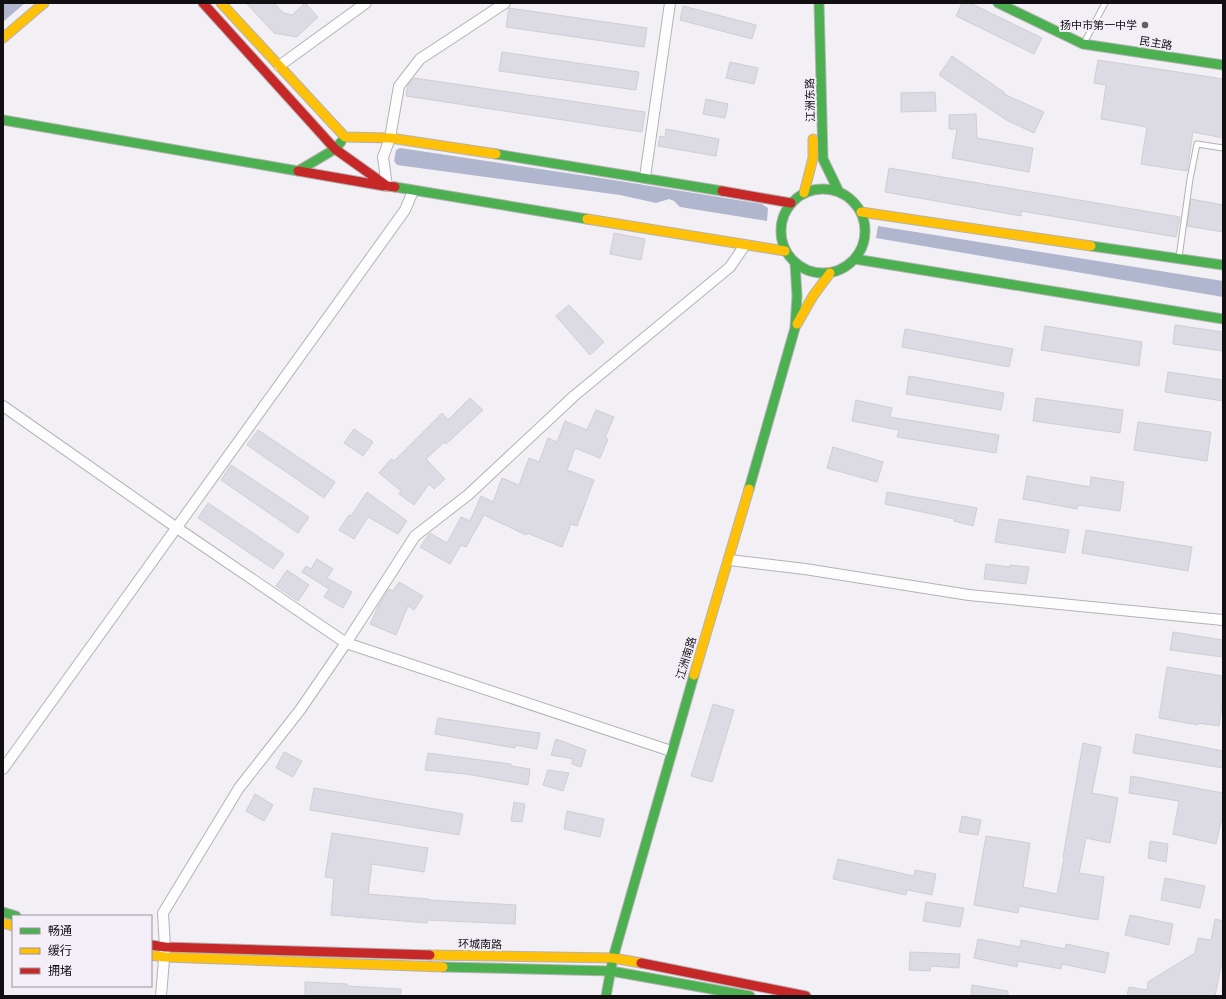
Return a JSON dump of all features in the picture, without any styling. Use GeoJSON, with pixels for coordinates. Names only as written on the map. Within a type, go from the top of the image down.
{"type":"FeatureCollection","features":[{"type":"Feature","properties":{"kind":"main road"},"geometry":{"type":"LineString","coordinates":[[3,38],[44,3]]}},
{"type":"Feature","properties":{"kind":"main road"},"geometry":{"type":"LineString","coordinates":[[203,3],[335,149],[387,186]]}},
{"type":"Feature","properties":{"kind":"main road"},"geometry":{"type":"LineString","coordinates":[[221,3],[345,137],[375,139],[390,138],[645,177],[791,203]]}},
{"type":"Feature","properties":{"kind":"main road","name":"江洲东路"},"geometry":{"type":"LineString","coordinates":[[804,193],[813,158],[810,3]]}},
{"type":"Feature","properties":{"kind":"main road","name":"江洲东路"},"geometry":{"type":"LineString","coordinates":[[819,3],[823,159],[839,192]]}},
{"type":"Feature","properties":{"kind":"main road","name":"民主路"},"geometry":{"type":"LineString","coordinates":[[998,3],[1083,44],[1223,65]]}},
{"type":"Feature","properties":{"kind":"main road"},"geometry":{"type":"LineString","coordinates":[[3,120],[413,191],[785,251]]}},
{"type":"Feature","properties":{"kind":"main road"},"geometry":{"type":"LineString","coordinates":[[298,171],[335,149],[345,137]]}},
{"type":"Feature","properties":{"kind":"main road"},"geometry":{"type":"LineString","coordinates":[[822,189],[839,192],[856,204],[861,212],[865,232],[864,242],[854,259],[839,270],[830,273],[811,272],[795,263],[785,251],[782,244],[780,226],[782,218],[791,203],[804,193],[822,189]]}},
{"type":"Feature","properties":{"kind":"main road"},"geometry":{"type":"LineString","coordinates":[[861,212],[1223,265]]}},
{"type":"Feature","properties":{"kind":"main road"},"geometry":{"type":"LineString","coordinates":[[854,259],[1223,320]]}},
{"type":"Feature","properties":{"kind":"main road"},"geometry":{"type":"LineString","coordinates":[[795,263],[797,296],[795,328]]}},
{"type":"Feature","properties":{"kind":"main road"},"geometry":{"type":"LineString","coordinates":[[795,328],[813,296],[830,273]]}},
{"type":"Feature","properties":{"kind":"main road","name":"江洲南路"},"geometry":{"type":"LineString","coordinates":[[606,996],[613,958],[671,751],[729,560],[795,328]]}},
{"type":"Feature","properties":{"kind":"main road"},"geometry":{"type":"LineString","coordinates":[[3,912],[13,915]]}},
{"type":"Feature","properties":{"kind":"main road","name":"环城南路"},"geometry":{"type":"LineString","coordinates":[[152,946],[165,952],[374,965],[611,971],[750,996]]}},
{"type":"Feature","properties":{"kind":"main road","name":"环城南路"},"geometry":{"type":"LineString","coordinates":[[152,955],[165,952],[613,958],[767,987],[806,996]]}},
{"type":"Feature","properties":{"kind":"street"},"geometry":{"type":"LineString","coordinates":[[279,66],[366,3]]}},
{"type":"Feature","properties":{"kind":"street"},"geometry":{"type":"LineString","coordinates":[[387,186],[383,157],[390,138],[399,86],[420,59],[505,3]]}},
{"type":"Feature","properties":{"kind":"street"},"geometry":{"type":"LineString","coordinates":[[645,177],[670,3]]}},
{"type":"Feature","properties":{"kind":"street"},"geometry":{"type":"LineString","coordinates":[[3,769],[405,210],[413,191]]}},
{"type":"Feature","properties":{"kind":"street"},"geometry":{"type":"LineString","coordinates":[[161,996],[165,952],[163,913],[239,788],[300,710],[346,643],[415,536],[468,495],[574,396],[730,267],[745,245]]}},
{"type":"Feature","properties":{"kind":"street"},"geometry":{"type":"LineString","coordinates":[[3,406],[177,528],[346,643],[671,751]]}},
{"type":"Feature","properties":{"kind":"street"},"geometry":{"type":"LineString","coordinates":[[729,560],[805,569],[969,595],[1223,620]]}},
{"type":"Feature","properties":{"kind":"lane"},"geometry":{"type":"LineString","coordinates":[[1083,44],[1105,3]]}},
{"type":"Feature","properties":{"kind":"lane"},"geometry":{"type":"LineString","coordinates":[[1179,258],[1190,179],[1198,144],[1223,148]]}},
{"type":"Feature","properties":{"kind":"water"},"geometry":{"type":"Polygon","coordinates":[[[3,3],[25,3],[3,22],[3,3]]]}},
{"type":"Feature","properties":{"kind":"water"},"geometry":{"type":"Polygon","coordinates":[[[400,148],[762,204],[768,208],[767,221],[680,207],[674,201],[669,199],[656,203],[620,195],[397,165],[394,161],[396,150],[400,148]]]}},
{"type":"Feature","properties":{"kind":"water"},"geometry":{"type":"Polygon","coordinates":[[[878,226],[1223,281],[1223,297],[876,238],[878,226]]]}},
{"type":"Feature","properties":{"kind":"building"},"geometry":{"type":"Polygon","coordinates":[[[246,3],[274,3],[284,13],[292,15],[305,3],[318,17],[297,37],[274,33],[246,3]]]}},
{"type":"Feature","properties":{"kind":"building"},"geometry":{"type":"Polygon","coordinates":[[[962,3],[970,3],[1042,38],[1034,54],[956,16],[962,3]]]}},
{"type":"Feature","properties":{"kind":"building"},"geometry":{"type":"Polygon","coordinates":[[[683,6],[756,25],[752,39],[680,20],[683,6]]]}},
{"type":"Feature","properties":{"kind":"building"},"geometry":{"type":"Polygon","coordinates":[[[509,8],[647,28],[644,47],[506,27],[509,8]]]}},
{"type":"Feature","properties":{"kind":"building"},"geometry":{"type":"Polygon","coordinates":[[[502,52],[639,72],[636,90],[499,71],[502,52]]]}},
{"type":"Feature","properties":{"kind":"building"},"geometry":{"type":"Polygon","coordinates":[[[952,56],[1005,93],[1004,94],[1044,112],[1034,133],[1008,121],[939,75],[952,56]]]}},
{"type":"Feature","properties":{"kind":"building"},"geometry":{"type":"Polygon","coordinates":[[[1098,60],[1223,79],[1223,138],[1193,132],[1187,171],[1141,164],[1147,127],[1101,119],[1106,85],[1094,83],[1098,60]]]}},
{"type":"Feature","properties":{"kind":"building"},"geometry":{"type":"Polygon","coordinates":[[[730,62],[758,68],[754,84],[726,78],[730,62]]]}},
{"type":"Feature","properties":{"kind":"building"},"geometry":{"type":"Polygon","coordinates":[[[414,78],[645,112],[642,132],[406,96],[408,85],[414,78]]]}},
{"type":"Feature","properties":{"kind":"building"},"geometry":{"type":"Polygon","coordinates":[[[935,92],[936,111],[901,112],[901,93],[935,92]]]}},
{"type":"Feature","properties":{"kind":"building"},"geometry":{"type":"Polygon","coordinates":[[[706,99],[728,104],[725,118],[703,114],[706,99]]]}},
{"type":"Feature","properties":{"kind":"building"},"geometry":{"type":"Polygon","coordinates":[[[976,114],[977,138],[1033,148],[1029,172],[952,158],[957,129],[949,129],[949,115],[976,114]]]}},
{"type":"Feature","properties":{"kind":"building"},"geometry":{"type":"Polygon","coordinates":[[[666,129],[719,139],[716,156],[658,146],[660,136],[665,137],[666,129]]]}},
{"type":"Feature","properties":{"kind":"building"},"geometry":{"type":"Polygon","coordinates":[[[889,168],[1180,217],[1176,237],[1021,211],[1021,216],[885,192],[889,168]]]}},
{"type":"Feature","properties":{"kind":"building"},"geometry":{"type":"Polygon","coordinates":[[[1191,199],[1223,205],[1223,232],[1187,226],[1191,199]]]}},
{"type":"Feature","properties":{"kind":"building"},"geometry":{"type":"Polygon","coordinates":[[[614,233],[645,239],[641,260],[610,254],[614,233]]]}},
{"type":"Feature","properties":{"kind":"building"},"geometry":{"type":"Polygon","coordinates":[[[569,305],[604,342],[590,355],[556,316],[569,305]]]}},
{"type":"Feature","properties":{"kind":"building"},"geometry":{"type":"Polygon","coordinates":[[[1175,325],[1223,332],[1223,351],[1173,344],[1175,325]]]}},
{"type":"Feature","properties":{"kind":"building"},"geometry":{"type":"Polygon","coordinates":[[[1045,326],[1142,342],[1139,366],[1041,350],[1045,326]]]}},
{"type":"Feature","properties":{"kind":"building"},"geometry":{"type":"Polygon","coordinates":[[[905,329],[1013,349],[1009,367],[902,347],[905,329]]]}},
{"type":"Feature","properties":{"kind":"building"},"geometry":{"type":"Polygon","coordinates":[[[1168,372],[1223,380],[1223,401],[1165,392],[1168,372]]]}},
{"type":"Feature","properties":{"kind":"building"},"geometry":{"type":"Polygon","coordinates":[[[909,376],[1004,393],[1001,410],[906,394],[909,376]]]}},
{"type":"Feature","properties":{"kind":"building"},"geometry":{"type":"Polygon","coordinates":[[[470,398],[483,410],[446,444],[444,442],[426,459],[445,479],[434,489],[429,484],[414,505],[399,494],[401,491],[379,473],[391,459],[394,461],[442,413],[448,420],[470,398]]]}},
{"type":"Feature","properties":{"kind":"building"},"geometry":{"type":"Polygon","coordinates":[[[1036,398],[1123,410],[1120,433],[1033,421],[1036,398]]]}},
{"type":"Feature","properties":{"kind":"building"},"geometry":{"type":"Polygon","coordinates":[[[856,400],[892,408],[890,417],[999,435],[996,453],[897,437],[899,430],[852,421],[856,400]]]}},
{"type":"Feature","properties":{"kind":"building"},"geometry":{"type":"Polygon","coordinates":[[[596,410],[614,417],[605,438],[608,439],[600,458],[575,448],[567,470],[594,480],[577,526],[571,524],[562,547],[527,533],[526,535],[484,515],[466,547],[461,545],[450,564],[420,547],[430,533],[447,543],[461,517],[470,521],[481,496],[493,502],[502,478],[519,485],[529,458],[539,462],[548,438],[557,442],[565,421],[587,430],[596,410]]]}},
{"type":"Feature","properties":{"kind":"building"},"geometry":{"type":"Polygon","coordinates":[[[1138,422],[1211,432],[1207,461],[1134,450],[1138,422]]]}},
{"type":"Feature","properties":{"kind":"building"},"geometry":{"type":"Polygon","coordinates":[[[354,429],[373,442],[363,456],[344,443],[354,429]]]}},
{"type":"Feature","properties":{"kind":"building"},"geometry":{"type":"Polygon","coordinates":[[[258,430],[335,482],[324,498],[247,445],[258,430]]]}},
{"type":"Feature","properties":{"kind":"building"},"geometry":{"type":"Polygon","coordinates":[[[833,447],[883,462],[877,482],[827,468],[833,447]]]}},
{"type":"Feature","properties":{"kind":"building"},"geometry":{"type":"Polygon","coordinates":[[[231,465],[309,517],[298,533],[221,480],[231,465]]]}},
{"type":"Feature","properties":{"kind":"building"},"geometry":{"type":"Polygon","coordinates":[[[1027,476],[1090,487],[1091,477],[1124,482],[1120,511],[1078,505],[1077,509],[1023,499],[1027,476]]]}},
{"type":"Feature","properties":{"kind":"building"},"geometry":{"type":"Polygon","coordinates":[[[367,492],[407,521],[398,534],[368,517],[354,539],[339,530],[349,515],[351,516],[367,492]]]}},
{"type":"Feature","properties":{"kind":"building"},"geometry":{"type":"Polygon","coordinates":[[[887,492],[977,508],[973,526],[954,521],[955,519],[885,504],[887,492]]]}},
{"type":"Feature","properties":{"kind":"building"},"geometry":{"type":"Polygon","coordinates":[[[208,503],[284,554],[273,569],[198,518],[208,503]]]}},
{"type":"Feature","properties":{"kind":"building"},"geometry":{"type":"Polygon","coordinates":[[[999,519],[1069,530],[1065,553],[995,542],[999,519]]]}},
{"type":"Feature","properties":{"kind":"building"},"geometry":{"type":"Polygon","coordinates":[[[1086,530],[1192,547],[1188,571],[1082,553],[1086,530]]]}},
{"type":"Feature","properties":{"kind":"building"},"geometry":{"type":"Polygon","coordinates":[[[317,559],[333,569],[327,578],[352,592],[343,608],[324,597],[329,589],[302,572],[306,566],[311,569],[317,559]]]}},
{"type":"Feature","properties":{"kind":"building"},"geometry":{"type":"Polygon","coordinates":[[[986,564],[1010,567],[1010,565],[1029,567],[1026,584],[984,579],[986,564]]]}},
{"type":"Feature","properties":{"kind":"building"},"geometry":{"type":"Polygon","coordinates":[[[287,570],[309,585],[298,601],[276,586],[287,570]]]}},
{"type":"Feature","properties":{"kind":"building"},"geometry":{"type":"Polygon","coordinates":[[[399,582],[423,596],[414,610],[408,606],[396,635],[370,624],[389,589],[393,591],[399,582]]]}},
{"type":"Feature","properties":{"kind":"building"},"geometry":{"type":"Polygon","coordinates":[[[1173,632],[1223,640],[1223,657],[1170,650],[1173,632]]]}},
{"type":"Feature","properties":{"kind":"building"},"geometry":{"type":"Polygon","coordinates":[[[1167,667],[1223,676],[1223,699],[1219,726],[1198,723],[1198,725],[1159,718],[1167,667]]]}},
{"type":"Feature","properties":{"kind":"building"},"geometry":{"type":"Polygon","coordinates":[[[713,704],[734,710],[712,782],[691,776],[713,704]]]}},
{"type":"Feature","properties":{"kind":"building"},"geometry":{"type":"Polygon","coordinates":[[[438,718],[540,733],[537,749],[515,745],[515,748],[435,734],[438,718]]]}},
{"type":"Feature","properties":{"kind":"building"},"geometry":{"type":"Polygon","coordinates":[[[1136,734],[1223,751],[1223,768],[1133,753],[1136,734]]]}},
{"type":"Feature","properties":{"kind":"building"},"geometry":{"type":"Polygon","coordinates":[[[556,739],[586,750],[581,767],[572,764],[573,759],[551,755],[556,739]]]}},
{"type":"Feature","properties":{"kind":"building"},"geometry":{"type":"Polygon","coordinates":[[[1083,743],[1101,747],[1092,793],[1118,798],[1110,843],[1086,838],[1079,873],[1104,877],[1098,920],[1019,906],[1018,913],[974,905],[986,836],[1030,843],[1023,887],[1057,894],[1083,743]]]}},
{"type":"Feature","properties":{"kind":"building"},"geometry":{"type":"Polygon","coordinates":[[[284,752],[302,761],[293,777],[276,768],[284,752]]]}},
{"type":"Feature","properties":{"kind":"building"},"geometry":{"type":"Polygon","coordinates":[[[428,753],[511,764],[511,766],[530,769],[528,785],[466,774],[425,770],[428,753]]]}},
{"type":"Feature","properties":{"kind":"building"},"geometry":{"type":"Polygon","coordinates":[[[548,770],[569,773],[563,791],[543,785],[548,770]]]}},
{"type":"Feature","properties":{"kind":"building"},"geometry":{"type":"Polygon","coordinates":[[[1131,776],[1223,793],[1223,813],[1216,844],[1173,834],[1179,801],[1129,793],[1131,776]]]}},
{"type":"Feature","properties":{"kind":"building"},"geometry":{"type":"Polygon","coordinates":[[[314,788],[463,814],[459,835],[310,810],[314,788]]]}},
{"type":"Feature","properties":{"kind":"building"},"geometry":{"type":"Polygon","coordinates":[[[255,794],[273,805],[264,821],[246,811],[255,794]]]}},
{"type":"Feature","properties":{"kind":"building"},"geometry":{"type":"Polygon","coordinates":[[[514,802],[525,804],[522,822],[511,821],[514,802]]]}},
{"type":"Feature","properties":{"kind":"building"},"geometry":{"type":"Polygon","coordinates":[[[567,811],[604,819],[600,837],[564,829],[567,811]]]}},
{"type":"Feature","properties":{"kind":"building"},"geometry":{"type":"Polygon","coordinates":[[[962,816],[981,820],[978,835],[959,832],[962,816]]]}},
{"type":"Feature","properties":{"kind":"building"},"geometry":{"type":"Polygon","coordinates":[[[332,833],[428,848],[424,872],[372,864],[368,894],[429,900],[516,905],[515,924],[427,920],[427,923],[331,915],[334,878],[325,877],[332,833]]]}},
{"type":"Feature","properties":{"kind":"building"},"geometry":{"type":"Polygon","coordinates":[[[1150,841],[1168,844],[1166,862],[1148,858],[1150,841]]]}},
{"type":"Feature","properties":{"kind":"building"},"geometry":{"type":"Polygon","coordinates":[[[838,859],[914,876],[915,870],[936,874],[932,895],[907,890],[906,895],[833,879],[838,859]]]}},
{"type":"Feature","properties":{"kind":"building"},"geometry":{"type":"Polygon","coordinates":[[[1165,878],[1205,886],[1200,908],[1161,900],[1165,878]]]}},
{"type":"Feature","properties":{"kind":"building"},"geometry":{"type":"Polygon","coordinates":[[[926,902],[964,908],[960,927],[923,921],[926,902]]]}},
{"type":"Feature","properties":{"kind":"building"},"geometry":{"type":"Polygon","coordinates":[[[1130,915],[1173,924],[1169,945],[1125,935],[1130,915]]]}},
{"type":"Feature","properties":{"kind":"building"},"geometry":{"type":"Polygon","coordinates":[[[1215,919],[1223,921],[1223,956],[1215,996],[1127,996],[1129,987],[1147,990],[1148,982],[1195,953],[1198,938],[1211,940],[1215,919]]]}},
{"type":"Feature","properties":{"kind":"building"},"geometry":{"type":"Polygon","coordinates":[[[978,939],[1020,947],[1021,940],[1065,949],[1066,944],[1109,953],[1105,973],[1062,964],[1061,969],[1018,961],[1017,967],[974,958],[978,939]]]}},
{"type":"Feature","properties":{"kind":"building"},"geometry":{"type":"Polygon","coordinates":[[[910,952],[960,954],[959,968],[931,966],[930,971],[909,970],[910,952]]]}},
{"type":"Feature","properties":{"kind":"building"},"geometry":{"type":"Polygon","coordinates":[[[305,982],[401,989],[401,996],[305,996],[305,982]]]}},
{"type":"Feature","properties":{"kind":"building"},"geometry":{"type":"Polygon","coordinates":[[[972,985],[1008,991],[1008,996],[971,996],[972,985]]]}},
{"type":"Feature","properties":{"kind":"traffic: fast"},"geometry":{"type":"LineString","coordinates":[[819,3],[823,159],[839,192]]}},
{"type":"Feature","properties":{"kind":"traffic: fast"},"geometry":{"type":"LineString","coordinates":[[998,3],[1083,44],[1223,65]]}},
{"type":"Feature","properties":{"kind":"traffic: fast"},"geometry":{"type":"LineString","coordinates":[[3,120],[298,171],[335,149],[341,142]]}},
{"type":"Feature","properties":{"kind":"traffic: fast"},"geometry":{"type":"LineString","coordinates":[[496,154],[722,191]]}},
{"type":"Feature","properties":{"kind":"traffic: fast"},"geometry":{"type":"LineString","coordinates":[[395,187],[587,219]]}},
{"type":"Feature","properties":{"kind":"traffic: fast"},"geometry":{"type":"LineString","coordinates":[[823,189],[839,192],[853,201],[862,215],[865,231],[862,247],[853,261],[839,270],[823,273],[807,270],[793,261],[784,247],[781,231],[784,215],[793,201],[807,192],[823,189]]}},
{"type":"Feature","properties":{"kind":"traffic: fast"},"geometry":{"type":"LineString","coordinates":[[1091,246],[1223,265]]}},
{"type":"Feature","properties":{"kind":"traffic: fast"},"geometry":{"type":"LineString","coordinates":[[855,259],[1223,319]]}},
{"type":"Feature","properties":{"kind":"traffic: fast"},"geometry":{"type":"LineString","coordinates":[[749,489],[795,328],[797,296],[795,263]]}},
{"type":"Feature","properties":{"kind":"traffic: fast"},"geometry":{"type":"LineString","coordinates":[[606,996],[613,958],[694,675]]}},
{"type":"Feature","properties":{"kind":"traffic: fast"},"geometry":{"type":"LineString","coordinates":[[3,912],[13,915]]}},
{"type":"Feature","properties":{"kind":"traffic: fast"},"geometry":{"type":"LineString","coordinates":[[443,967],[611,971],[750,996]]}},
{"type":"Feature","properties":{"kind":"traffic: slow"},"geometry":{"type":"LineString","coordinates":[[3,38],[44,3]]}},
{"type":"Feature","properties":{"kind":"traffic: slow"},"geometry":{"type":"LineString","coordinates":[[221,3],[345,137],[390,138],[496,154]]}},
{"type":"Feature","properties":{"kind":"traffic: slow"},"geometry":{"type":"LineString","coordinates":[[804,193],[813,158],[813,139]]}},
{"type":"Feature","properties":{"kind":"traffic: slow"},"geometry":{"type":"LineString","coordinates":[[861,212],[1091,246]]}},
{"type":"Feature","properties":{"kind":"traffic: slow"},"geometry":{"type":"LineString","coordinates":[[587,219],[785,251]]}},
{"type":"Feature","properties":{"kind":"traffic: slow"},"geometry":{"type":"LineString","coordinates":[[797,324],[813,296],[830,273]]}},
{"type":"Feature","properties":{"kind":"traffic: slow"},"geometry":{"type":"LineString","coordinates":[[694,675],[749,489]]}},
{"type":"Feature","properties":{"kind":"traffic: slow"},"geometry":{"type":"LineString","coordinates":[[3,923],[12,926]]}},
{"type":"Feature","properties":{"kind":"traffic: slow"},"geometry":{"type":"LineString","coordinates":[[152,955],[164,957],[443,967]]}},
{"type":"Feature","properties":{"kind":"traffic: slow"},"geometry":{"type":"LineString","coordinates":[[430,955],[613,958],[641,963]]}},
{"type":"Feature","properties":{"kind":"traffic: jam"},"geometry":{"type":"LineString","coordinates":[[203,3],[335,149],[387,186],[395,187]]}},
{"type":"Feature","properties":{"kind":"traffic: jam"},"geometry":{"type":"LineString","coordinates":[[298,171],[384,186]]}},
{"type":"Feature","properties":{"kind":"traffic: jam"},"geometry":{"type":"LineString","coordinates":[[722,191],[791,203]]}},
{"type":"Feature","properties":{"kind":"traffic: jam"},"geometry":{"type":"LineString","coordinates":[[152,945],[165,947],[430,955]]}},
{"type":"Feature","properties":{"kind":"traffic: jam"},"geometry":{"type":"LineString","coordinates":[[641,963],[806,996]]}},
{"type":"Feature","properties":{"kind":"place","name":"扬中市第一中学"},"geometry":{"type":"Point","coordinates":[1145,25]}}]}
